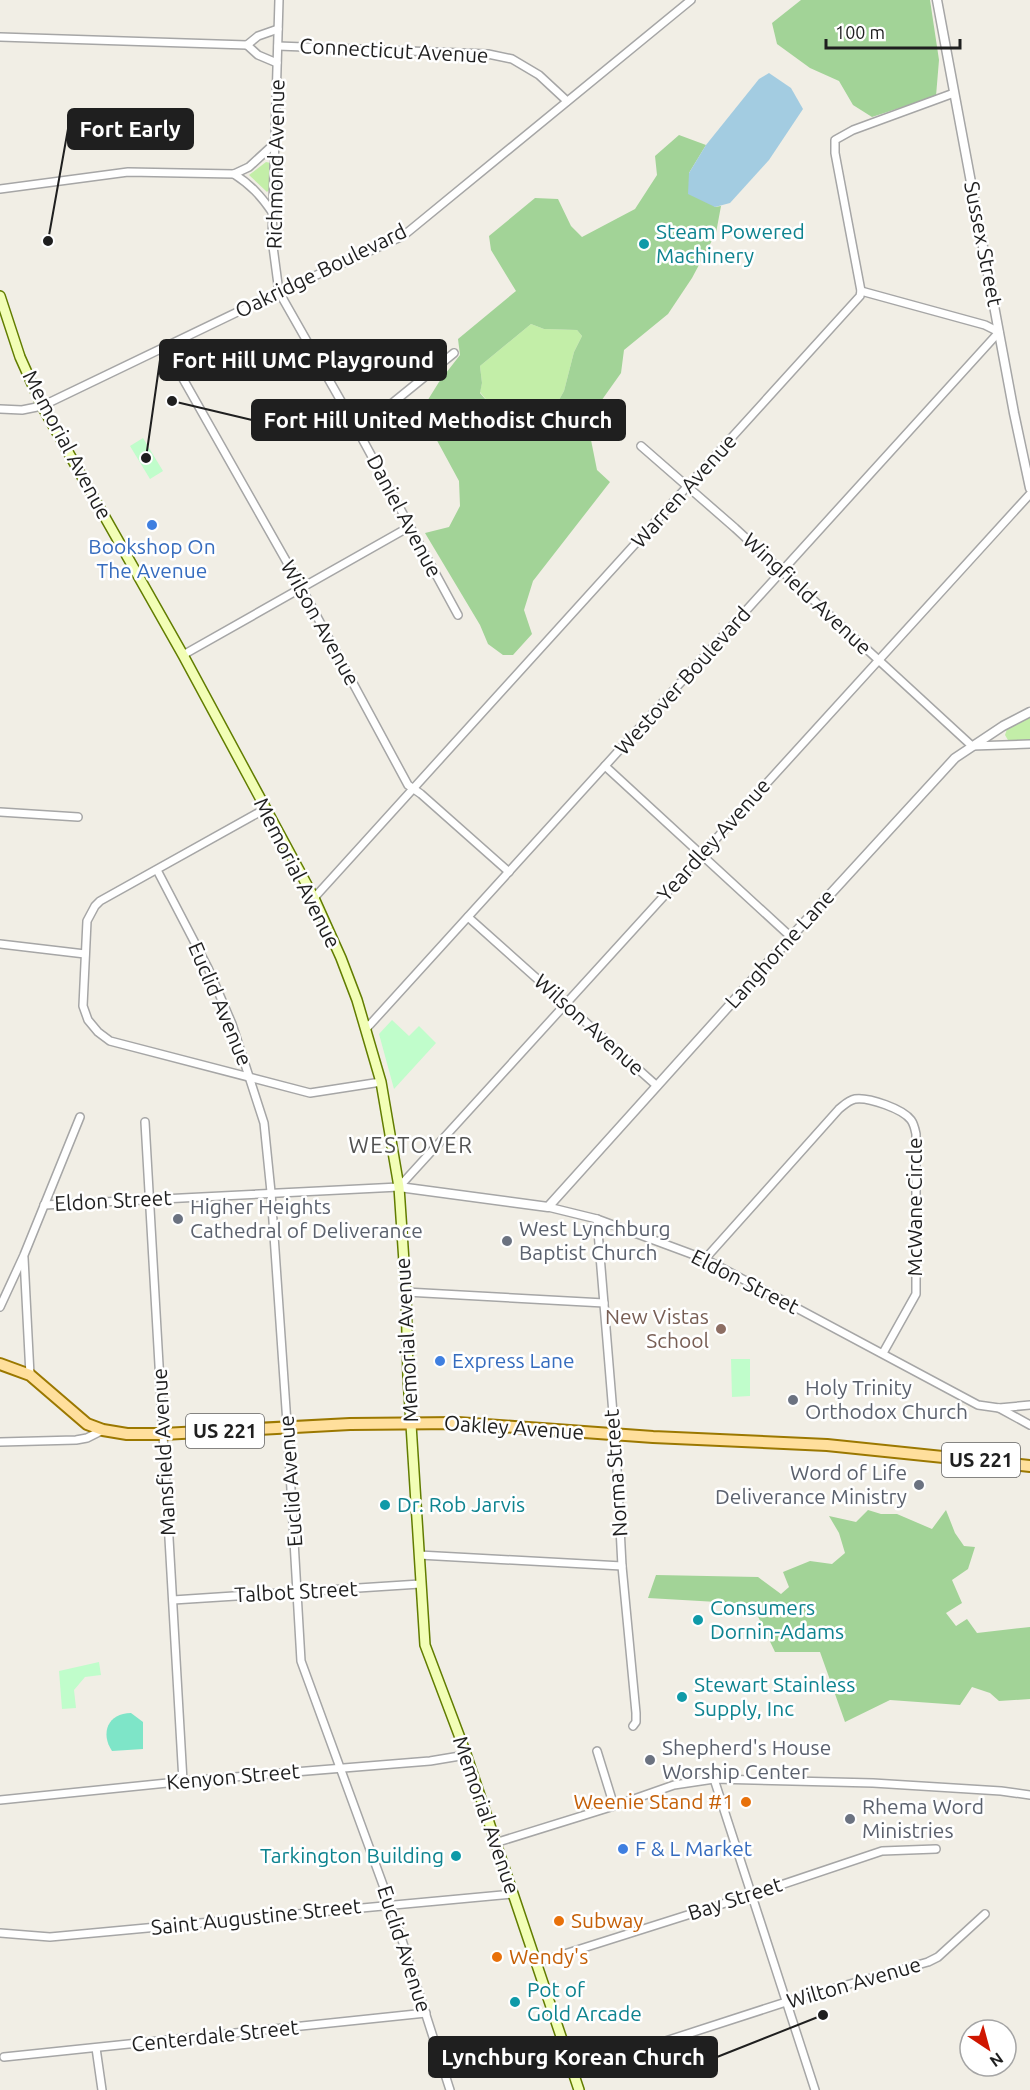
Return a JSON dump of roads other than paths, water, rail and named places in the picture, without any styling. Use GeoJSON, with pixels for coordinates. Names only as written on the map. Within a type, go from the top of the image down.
{"type":"FeatureCollection","features":[{"type":"Feature","properties":{"kind":"main road","name":"Memorial Avenue"},"geometry":{"type":"LineString","coordinates":[[0,296],[20,357],[42,406],[183,655],[314,898],[341,957],[366,1029],[381,1082],[399,1186],[406,1292],[410,1423],[425,1645],[466,1755],[579,2090]]}},
{"type":"Feature","properties":{"kind":"main road","name":"US 221"},"geometry":{"type":"LineString","coordinates":[[0,1364],[30,1375],[87,1424],[103,1430]]}},
{"type":"Feature","properties":{"kind":"main road","name":"Oakley Avenue"},"geometry":{"type":"LineString","coordinates":[[103,1430],[127,1434],[163,1434],[410,1423],[458,1424],[614,1435],[826,1445],[1030,1466]]}},
{"type":"Feature","properties":{"kind":"street","name":"Richmond Avenue"},"geometry":{"type":"LineString","coordinates":[[279,0],[272,213],[272,239],[279,292]]}},
{"type":"Feature","properties":{"kind":"street","name":"Oakridge Boulevard"},"geometry":{"type":"LineString","coordinates":[[0,409],[22,410],[42,406],[279,292],[402,236],[691,0]]}},
{"type":"Feature","properties":{"kind":"street","name":"Sussex Street"},"geometry":{"type":"LineString","coordinates":[[937,0],[1030,489]]}},
{"type":"Feature","properties":{"kind":"street","name":"Connecticut Avenue"},"geometry":{"type":"LineString","coordinates":[[277,63],[258,55],[247,45],[258,36],[278,29]]}},
{"type":"Feature","properties":{"kind":"street"},"geometry":{"type":"LineString","coordinates":[[0,38],[247,45]]}},
{"type":"Feature","properties":{"kind":"street","name":"Connecticut Avenue"},"geometry":{"type":"LineString","coordinates":[[278,46],[488,54],[512,59],[539,75],[567,101]]}},
{"type":"Feature","properties":{"kind":"street"},"geometry":{"type":"LineString","coordinates":[[954,93],[853,130],[835,140],[835,153],[861,291],[985,325],[999,332]]}},
{"type":"Feature","properties":{"kind":"street"},"geometry":{"type":"LineString","coordinates":[[0,189],[128,172],[234,174],[249,167],[274,144]]}},
{"type":"Feature","properties":{"kind":"street"},"geometry":{"type":"LineString","coordinates":[[234,174],[249,183],[272,213]]}},
{"type":"Feature","properties":{"kind":"street","name":"Warren Avenue"},"geometry":{"type":"LineString","coordinates":[[314,898],[856,302],[861,291]]}},
{"type":"Feature","properties":{"kind":"street","name":"Daniel Avenue"},"geometry":{"type":"LineString","coordinates":[[279,292],[458,615]]}},
{"type":"Feature","properties":{"kind":"street","name":"Westover Boulevard"},"geometry":{"type":"LineString","coordinates":[[366,1029],[999,332]]}},
{"type":"Feature","properties":{"kind":"street","name":"Wilson Avenue"},"geometry":{"type":"LineString","coordinates":[[165,347],[301,587],[408,785],[509,872]]}},
{"type":"Feature","properties":{"kind":"street"},"geometry":{"type":"LineString","coordinates":[[358,431],[453,353]]}},
{"type":"Feature","properties":{"kind":"street","name":"Wingfield Avenue"},"geometry":{"type":"LineString","coordinates":[[641,446],[688,486],[972,746]]}},
{"type":"Feature","properties":{"kind":"street","name":"Yeardley Avenue"},"geometry":{"type":"LineString","coordinates":[[399,1186],[1030,495]]}},
{"type":"Feature","properties":{"kind":"street"},"geometry":{"type":"LineString","coordinates":[[183,655],[409,527]]}},
{"type":"Feature","properties":{"kind":"street","name":"Langhorne Lane"},"geometry":{"type":"LineString","coordinates":[[548,1207],[955,758],[1003,726],[1030,712]]}},
{"type":"Feature","properties":{"kind":"street"},"geometry":{"type":"LineString","coordinates":[[972,746],[1030,744]]}},
{"type":"Feature","properties":{"kind":"street"},"geometry":{"type":"LineString","coordinates":[[605,766],[791,937]]}},
{"type":"Feature","properties":{"kind":"street"},"geometry":{"type":"LineString","coordinates":[[265,809],[100,901],[95,906],[87,921],[83,1006],[88,1020],[110,1041],[310,1093],[381,1082]]}},
{"type":"Feature","properties":{"kind":"street"},"geometry":{"type":"LineString","coordinates":[[0,812],[78,817]]}},
{"type":"Feature","properties":{"kind":"street","name":"Euclid Avenue"},"geometry":{"type":"LineString","coordinates":[[157,870],[208,968],[232,1024],[264,1123],[271,1192],[301,1661],[390,1904],[450,2090]]}},
{"type":"Feature","properties":{"kind":"street","name":"Wilson Avenue"},"geometry":{"type":"LineString","coordinates":[[468,917],[657,1086]]}},
{"type":"Feature","properties":{"kind":"street"},"geometry":{"type":"LineString","coordinates":[[0,944],[85,954]]}},
{"type":"Feature","properties":{"kind":"street","name":"McWane Circle"},"geometry":{"type":"LineString","coordinates":[[705,1259],[846,1103],[865,1098],[902,1111],[913,1122],[916,1134],[916,1294],[884,1353]]}},
{"type":"Feature","properties":{"kind":"street"},"geometry":{"type":"LineString","coordinates":[[0,1307],[24,1255],[80,1117]]}},
{"type":"Feature","properties":{"kind":"street","name":"Mansfield Avenue"},"geometry":{"type":"LineString","coordinates":[[145,1122],[183,1781]]}},
{"type":"Feature","properties":{"kind":"street","name":"Eldon Street"},"geometry":{"type":"LineString","coordinates":[[44,1205],[399,1186],[548,1207],[597,1220],[705,1259],[978,1404],[999,1408],[1030,1405]]}},
{"type":"Feature","properties":{"kind":"street","name":"Norma Street"},"geometry":{"type":"LineString","coordinates":[[597,1220],[622,1566],[637,1719],[633,1726]]}},
{"type":"Feature","properties":{"kind":"street"},"geometry":{"type":"LineString","coordinates":[[24,1255],[30,1375]]}},
{"type":"Feature","properties":{"kind":"street"},"geometry":{"type":"LineString","coordinates":[[406,1292],[604,1303]]}},
{"type":"Feature","properties":{"kind":"street","name":"Eldon Street"},"geometry":{"type":"LineString","coordinates":[[999,1408],[1030,1425]]}},
{"type":"Feature","properties":{"kind":"street","name":"Oakley Avenue"},"geometry":{"type":"LineString","coordinates":[[0,1442],[76,1440],[103,1430]]}},
{"type":"Feature","properties":{"kind":"street"},"geometry":{"type":"LineString","coordinates":[[419,1555],[622,1566]]}},
{"type":"Feature","properties":{"kind":"street","name":"Talbot Street"},"geometry":{"type":"LineString","coordinates":[[172,1600],[420,1584]]}},
{"type":"Feature","properties":{"kind":"street"},"geometry":{"type":"LineString","coordinates":[[597,1750],[614,1806]]}},
{"type":"Feature","properties":{"kind":"street","name":"Kenyon Street"},"geometry":{"type":"LineString","coordinates":[[0,1800],[183,1781],[430,1761],[466,1755]]}},
{"type":"Feature","properties":{"kind":"street"},"geometry":{"type":"LineString","coordinates":[[714,1779],[815,2090]]}},
{"type":"Feature","properties":{"kind":"street"},"geometry":{"type":"LineString","coordinates":[[495,1843],[674,1785],[714,1779],[873,1783],[1030,1795]]}},
{"type":"Feature","properties":{"kind":"street","name":"Bay Street"},"geometry":{"type":"LineString","coordinates":[[536,1963],[882,1851],[936,1849]]}},
{"type":"Feature","properties":{"kind":"street","name":"Saint Augustine Street"},"geometry":{"type":"LineString","coordinates":[[0,1933],[50,1937],[513,1894]]}},
{"type":"Feature","properties":{"kind":"street","name":"Wilton Avenue"},"geometry":{"type":"LineString","coordinates":[[573,2071],[786,2002],[928,1962],[939,1957],[985,1914]]}},
{"type":"Feature","properties":{"kind":"street","name":"Centerdale Street"},"geometry":{"type":"LineString","coordinates":[[4,2057],[426,2013]]}},
{"type":"Feature","properties":{"kind":"street"},"geometry":{"type":"LineString","coordinates":[[96,2048],[102,2090]]}},
{"type":"Feature","properties":{"kind":"water"},"geometry":{"type":"Polygon","coordinates":[[[769,73],[791,88],[803,109],[769,160],[730,203],[715,207],[688,194],[689,173],[706,145],[759,79],[769,73]]]}},
{"type":"Feature","properties":{"kind":"place","name":"Fort Early"},"geometry":{"type":"Point","coordinates":[48,241]}},
{"type":"Feature","properties":{"kind":"place","name":"Steam Powered Machinery"},"geometry":{"type":"Point","coordinates":[644,244]}},
{"type":"Feature","properties":{"kind":"place","name":"Fort Hill United Methodist Church"},"geometry":{"type":"Point","coordinates":[172,401]}},
{"type":"Feature","properties":{"kind":"place","name":"Fort Hill UMC Playground"},"geometry":{"type":"Point","coordinates":[146,458]}},
{"type":"Feature","properties":{"kind":"place","name":"Bookshop On The Avenue"},"geometry":{"type":"Point","coordinates":[152,525]}},
{"type":"Feature","properties":{"kind":"place","name":"Higher Heights Cathedral of Deliverance"},"geometry":{"type":"Point","coordinates":[178,1219]}},
{"type":"Feature","properties":{"kind":"place","name":"West Lynchburg Baptist Church"},"geometry":{"type":"Point","coordinates":[507,1241]}},
{"type":"Feature","properties":{"kind":"place","name":"New Vistas School"},"geometry":{"type":"Point","coordinates":[721,1329]}},
{"type":"Feature","properties":{"kind":"place","name":"Express Lane"},"geometry":{"type":"Point","coordinates":[440,1361]}},
{"type":"Feature","properties":{"kind":"place","name":"Holy Trinity Orthodox Church"},"geometry":{"type":"Point","coordinates":[793,1400]}},
{"type":"Feature","properties":{"kind":"place","name":"Word of Life Deliverance Ministry"},"geometry":{"type":"Point","coordinates":[919,1485]}},
{"type":"Feature","properties":{"kind":"place","name":"Dr. Rob Jarvis"},"geometry":{"type":"Point","coordinates":[385,1505]}},
{"type":"Feature","properties":{"kind":"place","name":"Consumers Dornin-Adams"},"geometry":{"type":"Point","coordinates":[698,1620]}},
{"type":"Feature","properties":{"kind":"place","name":"Stewart Stainless Supply, Inc"},"geometry":{"type":"Point","coordinates":[682,1697]}},
{"type":"Feature","properties":{"kind":"place","name":"Shepherd's House Worship Center"},"geometry":{"type":"Point","coordinates":[650,1760]}},
{"type":"Feature","properties":{"kind":"place","name":"Weenie Stand #1"},"geometry":{"type":"Point","coordinates":[746,1802]}},
{"type":"Feature","properties":{"kind":"place","name":"Rhema Word Ministries"},"geometry":{"type":"Point","coordinates":[850,1819]}},
{"type":"Feature","properties":{"kind":"place","name":"F & L Market"},"geometry":{"type":"Point","coordinates":[623,1849]}},
{"type":"Feature","properties":{"kind":"place","name":"Tarkington Building"},"geometry":{"type":"Point","coordinates":[456,1856]}},
{"type":"Feature","properties":{"kind":"place","name":"Subway"},"geometry":{"type":"Point","coordinates":[559,1921]}},
{"type":"Feature","properties":{"kind":"place","name":"Wendy's"},"geometry":{"type":"Point","coordinates":[497,1957]}},
{"type":"Feature","properties":{"kind":"place","name":"Pot of Gold Arcade"},"geometry":{"type":"Point","coordinates":[515,2002]}},
{"type":"Feature","properties":{"kind":"place","name":"Lynchburg Korean Church"},"geometry":{"type":"Point","coordinates":[823,2015]}},
{"type":"Feature","properties":{"kind":"district","name":"WESTOVER"},"geometry":{"type":"Point","coordinates":[411,1145]}}]}
